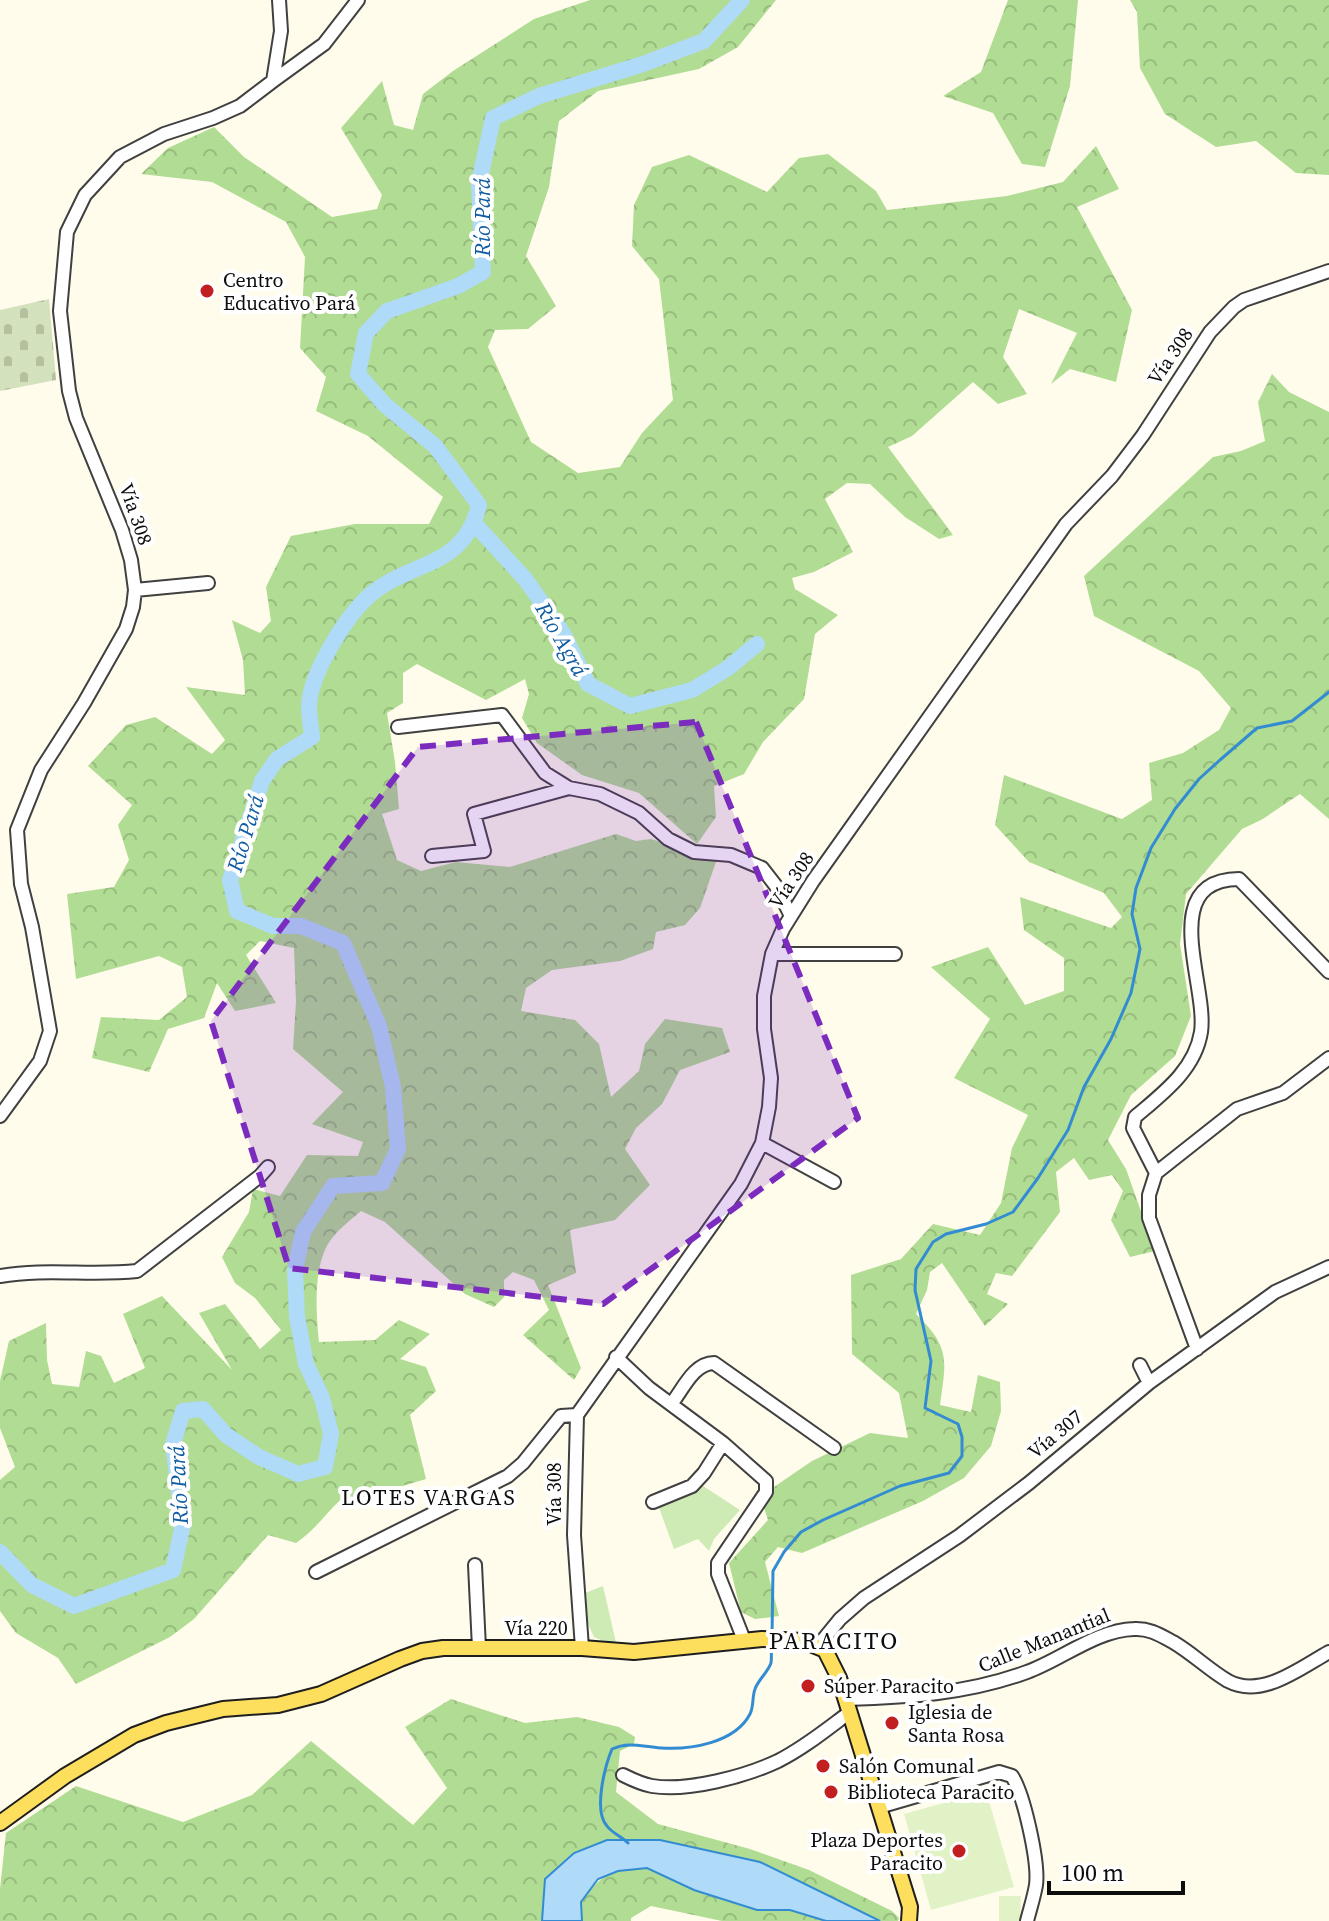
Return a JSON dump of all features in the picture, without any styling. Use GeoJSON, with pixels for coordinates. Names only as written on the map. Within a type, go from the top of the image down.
{"type":"FeatureCollection","features":[{"type":"Feature","properties":{"kind":"main road","name":"Vía 220"},"geometry":{"type":"LineString","coordinates":[[0,1823],[65,1776],[134,1735],[166,1723],[223,1709],[278,1705],[321,1694],[422,1651],[582,1648],[634,1652],[762,1639],[818,1646]]}},
{"type":"Feature","properties":{"kind":"main road"},"geometry":{"type":"LineString","coordinates":[[818,1646],[829,1657],[848,1706],[910,1907],[911,1920]]}},
{"type":"Feature","properties":{"kind":"street"},"geometry":{"type":"LineString","coordinates":[[273,81],[281,31],[279,0]]}},
{"type":"Feature","properties":{"kind":"street","name":"Vía 308"},"geometry":{"type":"LineString","coordinates":[[0,1116],[40,1061],[50,1031],[32,927],[21,884],[17,830],[41,770],[126,629],[135,590],[131,560],[122,530],[76,418],[69,391],[60,311],[67,232],[85,195],[120,157],[164,134],[240,106],[324,44],[358,0]]}},
{"type":"Feature","properties":{"kind":"street","name":"Vía 308"},"geometry":{"type":"LineString","coordinates":[[582,1648],[574,1535],[577,1415],[741,1184],[762,1143],[771,1078],[764,1029],[764,996],[776,940],[813,881],[1066,524],[1112,476],[1143,435],[1210,332],[1244,300],[1329,271]]}},
{"type":"Feature","properties":{"kind":"street"},"geometry":{"type":"LineString","coordinates":[[135,590],[208,583]]}},
{"type":"Feature","properties":{"kind":"street"},"geometry":{"type":"LineString","coordinates":[[398,727],[502,715],[545,773],[569,788],[600,794],[639,813],[668,839],[694,852],[731,855],[762,868],[776,886],[791,916]]}},
{"type":"Feature","properties":{"kind":"street"},"geometry":{"type":"LineString","coordinates":[[432,856],[484,851],[474,814],[569,788]]}},
{"type":"Feature","properties":{"kind":"street"},"geometry":{"type":"LineString","coordinates":[[1156,1173],[1133,1128],[1135,1117],[1184,1073],[1201,1034],[1201,1000],[1189,938],[1190,919],[1202,892],[1222,879],[1239,879],[1329,972]]}},
{"type":"Feature","properties":{"kind":"street"},"geometry":{"type":"LineString","coordinates":[[772,954],[895,954]]}},
{"type":"Feature","properties":{"kind":"street"},"geometry":{"type":"LineString","coordinates":[[1197,1349],[1149,1218],[1149,1195],[1156,1173],[1237,1109],[1283,1093],[1329,1058]]}},
{"type":"Feature","properties":{"kind":"street"},"geometry":{"type":"LineString","coordinates":[[762,1143],[834,1182]]}},
{"type":"Feature","properties":{"kind":"street"},"geometry":{"type":"LineString","coordinates":[[0,1276],[42,1270],[119,1274],[137,1271],[268,1167]]}},
{"type":"Feature","properties":{"kind":"street","name":"Vía 307"},"geometry":{"type":"LineString","coordinates":[[818,1646],[840,1619],[864,1598],[918,1565],[994,1509],[1149,1383],[1275,1292],[1329,1267]]}},
{"type":"Feature","properties":{"kind":"street"},"geometry":{"type":"LineString","coordinates":[[616,1357],[649,1388],[723,1443],[766,1481],[766,1492],[718,1563],[718,1574],[744,1640]]}},
{"type":"Feature","properties":{"kind":"street"},"geometry":{"type":"LineString","coordinates":[[672,1403],[697,1369],[704,1363],[714,1363],[834,1448]]}},
{"type":"Feature","properties":{"kind":"street"},"geometry":{"type":"LineString","coordinates":[[1140,1365],[1149,1383]]}},
{"type":"Feature","properties":{"kind":"street"},"geometry":{"type":"LineString","coordinates":[[316,1572],[508,1476],[523,1463],[561,1416],[577,1415]]}},
{"type":"Feature","properties":{"kind":"street"},"geometry":{"type":"LineString","coordinates":[[653,1502],[692,1486],[723,1443]]}},
{"type":"Feature","properties":{"kind":"street"},"geometry":{"type":"LineString","coordinates":[[475,1565],[479,1648]]}},
{"type":"Feature","properties":{"kind":"street","name":"Calle Manantial"},"geometry":{"type":"LineString","coordinates":[[848,1706],[982,1687],[1050,1663],[1104,1636],[1128,1629],[1156,1632],[1242,1687],[1276,1681],[1329,1652]]}},
{"type":"Feature","properties":{"kind":"street"},"geometry":{"type":"LineString","coordinates":[[623,1775],[656,1787],[741,1776],[780,1760],[848,1706]]}},
{"type":"Feature","properties":{"kind":"street"},"geometry":{"type":"LineString","coordinates":[[879,1807],[999,1772],[1012,1776],[1028,1824],[1036,1869],[1036,1885],[1027,1921]]}},
{"type":"Feature","properties":{"kind":"highlighted area"},"geometry":{"type":"Polygon","coordinates":[[[696,722],[858,1118],[603,1304],[289,1268],[211,1021],[418,747],[696,722]]]}},
{"type":"Feature","properties":{"kind":"green space"},"geometry":{"type":"Polygon","coordinates":[[[590,0],[776,0],[738,47],[699,69],[598,91],[559,121],[549,187],[526,256],[556,306],[528,329],[495,330],[488,347],[531,442],[578,473],[620,467],[642,433],[673,400],[659,279],[632,246],[634,205],[652,167],[689,155],[767,192],[799,158],[828,154],[876,191],[887,210],[1007,196],[1063,182],[1096,146],[1119,189],[1077,207],[1132,310],[1116,382],[1070,369],[1051,384],[1077,333],[1019,309],[1003,357],[1027,394],[998,404],[973,382],[912,436],[888,447],[953,535],[939,539],[905,517],[870,484],[847,483],[825,499],[853,552],[814,572],[792,578],[795,589],[838,615],[815,634],[804,699],[763,742],[744,774],[714,786],[716,817],[697,844],[639,793],[582,775],[537,743],[522,718],[529,694],[525,679],[486,700],[417,664],[403,673],[403,703],[387,713],[399,809],[382,814],[397,860],[421,871],[456,862],[510,867],[616,834],[636,841],[651,839],[717,859],[700,908],[685,925],[656,932],[653,949],[620,961],[552,970],[526,988],[521,1011],[575,1020],[599,1044],[611,1097],[639,1071],[645,1044],[665,1019],[722,1028],[730,1052],[680,1070],[662,1104],[636,1128],[625,1149],[650,1185],[615,1220],[570,1230],[576,1273],[548,1285],[581,1368],[574,1380],[523,1335],[549,1310],[534,1280],[513,1272],[504,1280],[504,1297],[494,1307],[465,1294],[385,1222],[361,1211],[339,1230],[326,1247],[319,1273],[319,1342],[375,1340],[399,1320],[430,1334],[400,1359],[426,1367],[436,1391],[410,1415],[426,1479],[362,1498],[345,1496],[296,1543],[268,1535],[194,1619],[170,1637],[76,1684],[58,1658],[16,1633],[0,1611],[0,1480],[15,1467],[0,1428],[0,1381],[9,1341],[46,1323],[47,1360],[52,1384],[79,1387],[86,1351],[101,1356],[114,1383],[145,1368],[123,1314],[162,1296],[232,1370],[199,1313],[225,1304],[260,1349],[281,1330],[255,1298],[235,1283],[222,1257],[249,1212],[253,1189],[280,1196],[307,1155],[358,1156],[363,1142],[312,1124],[343,1092],[293,1049],[296,1002],[294,948],[260,941],[246,955],[276,1003],[235,1011],[217,983],[204,1018],[168,1029],[149,1072],[92,1058],[101,1017],[159,1020],[187,997],[182,967],[159,956],[76,979],[67,894],[114,887],[129,860],[118,825],[132,805],[88,766],[126,725],[155,717],[212,754],[225,740],[186,687],[245,695],[243,660],[232,620],[260,633],[271,621],[266,587],[291,536],[355,524],[429,524],[443,497],[368,436],[316,411],[326,377],[300,348],[305,257],[286,222],[212,182],[141,174],[168,148],[214,127],[244,157],[332,217],[377,209],[382,195],[341,128],[382,81],[394,125],[413,130],[423,94],[453,71],[534,19],[590,0]]]}},
{"type":"Feature","properties":{"kind":"green space"},"geometry":{"type":"Polygon","coordinates":[[[1008,0],[1078,0],[1070,86],[1045,167],[1022,164],[993,113],[943,96],[981,72],[1008,0]]]}},
{"type":"Feature","properties":{"kind":"green space"},"geometry":{"type":"Polygon","coordinates":[[[1130,0],[1329,0],[1329,175],[1296,173],[1256,141],[1216,147],[1165,114],[1140,68],[1137,12],[1130,0]]]}},
{"type":"Feature","properties":{"kind":"green space"},"geometry":{"type":"Polygon","coordinates":[[[49,299],[56,380],[0,391],[0,310],[49,299]]]}},
{"type":"Feature","properties":{"kind":"green space"},"geometry":{"type":"Polygon","coordinates":[[[1272,374],[1289,392],[1329,412],[1329,819],[1300,794],[1242,829],[1186,894],[1180,944],[1191,1016],[1175,1056],[1131,1095],[1108,1140],[1126,1169],[1155,1251],[1130,1257],[1111,1220],[1123,1191],[1112,1175],[1089,1180],[1074,1158],[1056,1172],[1060,1212],[1012,1276],[996,1273],[987,1294],[1008,1304],[985,1326],[942,1263],[930,1272],[927,1290],[916,1314],[941,1346],[944,1377],[940,1405],[971,1412],[978,1375],[1000,1382],[1001,1411],[991,1446],[964,1478],[923,1501],[802,1553],[778,1547],[765,1562],[779,1616],[755,1619],[741,1612],[729,1563],[768,1520],[763,1505],[771,1489],[812,1461],[870,1433],[908,1438],[899,1393],[852,1354],[851,1275],[901,1259],[933,1224],[980,1235],[1001,1203],[1012,1148],[1028,1115],[954,1078],[990,1019],[931,967],[988,947],[1025,1005],[1064,991],[1064,958],[1024,930],[1020,897],[1111,928],[1122,917],[1104,893],[1029,862],[995,825],[1004,775],[1122,819],[1152,800],[1149,763],[1183,753],[1219,730],[1231,708],[1199,671],[1094,616],[1084,576],[1213,457],[1241,451],[1265,441],[1258,402],[1272,374]]]}},
{"type":"Feature","properties":{"kind":"green space"},"geometry":{"type":"Polygon","coordinates":[[[700,1484],[740,1510],[714,1539],[709,1551],[698,1539],[674,1549],[658,1505],[700,1484]]]}},
{"type":"Feature","properties":{"kind":"green space"},"geometry":{"type":"Polygon","coordinates":[[[603,1586],[617,1647],[594,1637],[586,1619],[585,1593],[603,1586]]]}},
{"type":"Feature","properties":{"kind":"green space"},"geometry":{"type":"Polygon","coordinates":[[[451,1699],[525,1723],[577,1717],[619,1727],[635,1737],[634,1744],[620,1751],[616,1792],[658,1824],[750,1849],[809,1870],[892,1911],[899,1918],[898,1921],[880,1921],[760,1862],[659,1840],[545,1879],[542,1921],[0,1921],[6,1833],[76,1786],[183,1822],[252,1795],[311,1741],[413,1825],[447,1788],[405,1727],[451,1699]]]}},
{"type":"Feature","properties":{"kind":"green space","name":"Plaza Deportes Paracito"},"geometry":{"type":"Polygon","coordinates":[[[986,1791],[1014,1887],[931,1910],[904,1814],[986,1791]]]}},
{"type":"Feature","properties":{"kind":"green space"},"geometry":{"type":"Polygon","coordinates":[[[647,1868],[694,1890],[757,1910],[790,1910],[826,1921],[722,1921],[651,1906],[631,1921],[582,1921],[581,1902],[595,1884],[616,1872],[647,1868]]]}},
{"type":"Feature","properties":{"kind":"green space"},"geometry":{"type":"Polygon","coordinates":[[[999,1896],[1021,1896],[1020,1921],[999,1921],[999,1896]]]}},
{"type":"Feature","properties":{"kind":"water"},"geometry":{"type":"Polygon","coordinates":[[[607,1840],[660,1840],[760,1862],[880,1921],[826,1921],[790,1910],[757,1910],[694,1890],[647,1868],[618,1871],[598,1879],[581,1902],[582,1921],[542,1921],[545,1879],[574,1853],[607,1840]]]}},
{"type":"Feature","properties":{"kind":"waterway","name":"Río Pará"},"geometry":{"type":"LineString","coordinates":[[0,1552],[32,1585],[74,1606],[173,1570],[183,1524],[173,1444],[183,1411],[203,1409],[226,1435],[259,1457],[298,1474],[325,1467],[331,1434],[322,1398],[306,1364],[297,1317],[295,1270],[303,1232],[333,1186],[382,1183],[398,1149],[393,1087],[379,1026],[343,943],[301,926],[273,926],[237,911],[230,880],[262,781],[277,759],[312,737],[311,693],[322,662],[340,631],[370,595],[449,552],[472,526],[479,505],[435,446],[384,404],[358,374],[366,333],[387,311],[458,286],[483,272],[479,183],[493,118],[539,96],[643,64],[704,41],[742,0]]}},
{"type":"Feature","properties":{"kind":"waterway","name":"Río Agrá"},"geometry":{"type":"LineString","coordinates":[[474,523],[526,580],[564,635],[588,684],[630,706],[692,690],[728,668],[757,644]]}},
{"type":"Feature","properties":{"kind":"waterway"},"geometry":{"type":"LineString","coordinates":[[772,1636],[773,1571],[801,1532],[900,1486],[949,1473],[962,1456],[958,1424],[925,1408],[931,1361],[915,1290],[916,1269],[933,1242],[946,1234],[986,1224],[1013,1212],[1068,1130],[1084,1087],[1111,1039],[1131,993],[1140,949],[1132,914],[1136,888],[1151,848],[1175,809],[1199,779],[1220,760],[1257,728],[1292,721],[1329,692]]}},
{"type":"Feature","properties":{"kind":"waterway"},"geometry":{"type":"LineString","coordinates":[[628,1843],[607,1826],[601,1810],[604,1777],[612,1749],[630,1745],[685,1748],[711,1743],[734,1732],[750,1714],[755,1689],[771,1663],[771,1644]]}},
{"type":"Feature","properties":{"kind":"place","name":"Centro Educativo Pará"},"geometry":{"type":"Point","coordinates":[207,291]}},
{"type":"Feature","properties":{"kind":"place","name":"Súper Paracito"},"geometry":{"type":"Point","coordinates":[808,1686]}},
{"type":"Feature","properties":{"kind":"place","name":"Iglesia de Santa Rosa"},"geometry":{"type":"Point","coordinates":[892,1723]}},
{"type":"Feature","properties":{"kind":"place","name":"Salón Comunal"},"geometry":{"type":"Point","coordinates":[823,1766]}},
{"type":"Feature","properties":{"kind":"place","name":"Biblioteca Paracito"},"geometry":{"type":"Point","coordinates":[831,1792]}},
{"type":"Feature","properties":{"kind":"place","name":"Plaza Deportes Paracito"},"geometry":{"type":"Point","coordinates":[959,1851]}},
{"type":"Feature","properties":{"kind":"district","name":"LOTES VARGAS"},"geometry":{"type":"Point","coordinates":[429,1497]}},
{"type":"Feature","properties":{"kind":"district","name":"PARACITO"},"geometry":{"type":"Point","coordinates":[834,1640]}}]}
